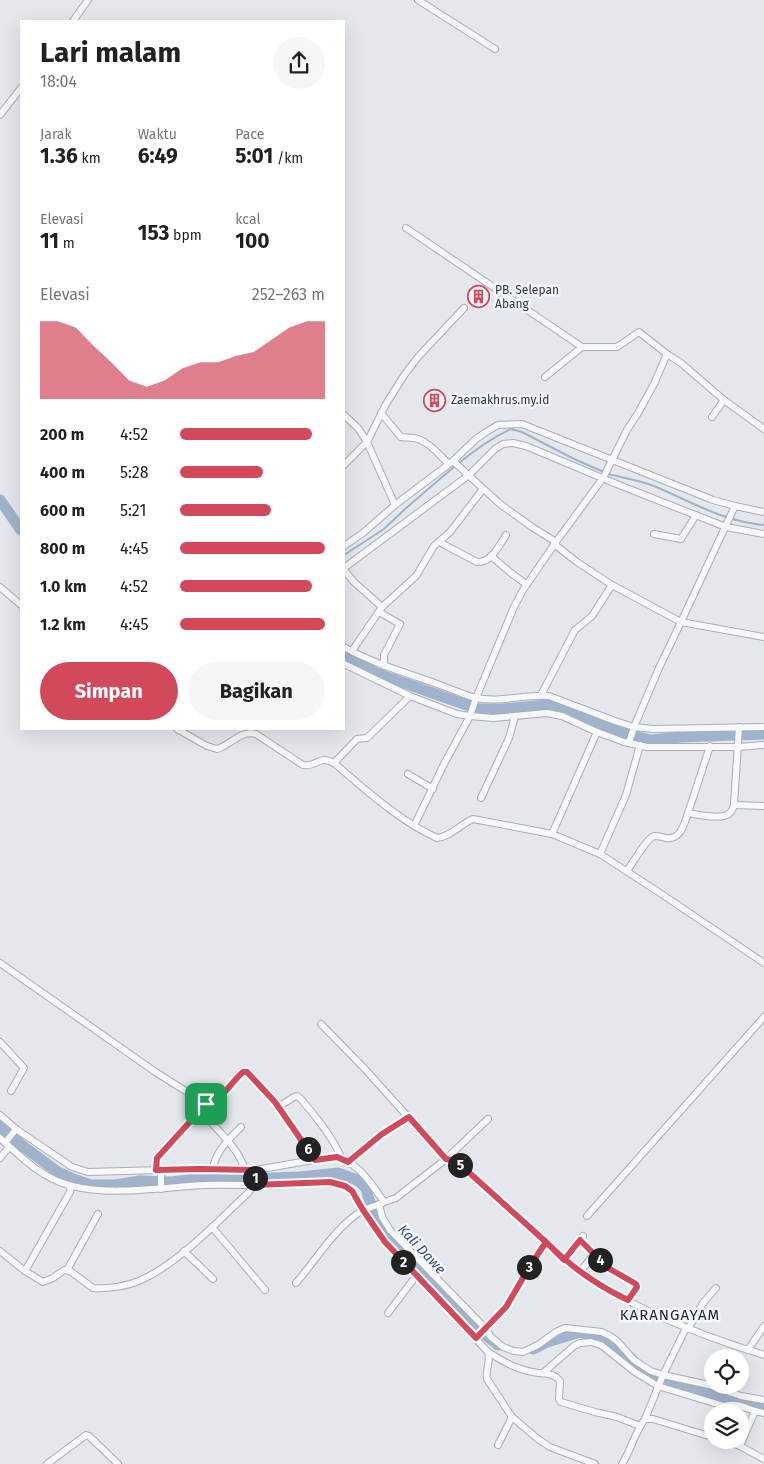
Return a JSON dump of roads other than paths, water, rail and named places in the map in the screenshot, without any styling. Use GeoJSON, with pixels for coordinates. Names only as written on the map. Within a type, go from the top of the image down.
{"type":"FeatureCollection","features":[{"type":"Feature","properties":{"kind":"street"},"geometry":{"type":"LineString","coordinates":[[73,20],[88,0]]}},
{"type":"Feature","properties":{"kind":"street"},"geometry":{"type":"LineString","coordinates":[[418,0],[495,49]]}},
{"type":"Feature","properties":{"kind":"street"},"geometry":{"type":"LineString","coordinates":[[0,115],[20,89]]}},
{"type":"Feature","properties":{"kind":"street"},"geometry":{"type":"LineString","coordinates":[[406,228],[582,347],[617,348],[639,332],[681,363],[724,400],[764,429]]}},
{"type":"Feature","properties":{"kind":"street"},"geometry":{"type":"LineString","coordinates":[[345,464],[367,442],[394,390],[409,368],[464,308]]}},
{"type":"Feature","properties":{"kind":"street"},"geometry":{"type":"LineString","coordinates":[[546,376],[582,347]]}},
{"type":"Feature","properties":{"kind":"street"},"geometry":{"type":"LineString","coordinates":[[414,826],[471,714],[514,606],[526,584],[603,477],[627,430],[654,384],[667,354]]}},
{"type":"Feature","properties":{"kind":"street"},"geometry":{"type":"LineString","coordinates":[[712,417],[724,400]]}},
{"type":"Feature","properties":{"kind":"street"},"geometry":{"type":"LineString","coordinates":[[381,413],[401,437],[414,438],[425,442],[467,474],[506,509],[555,543],[577,562],[612,585],[681,622],[764,636]]}},
{"type":"Feature","properties":{"kind":"street"},"geometry":{"type":"LineString","coordinates":[[345,416],[358,428],[367,442],[395,505]]}},
{"type":"Feature","properties":{"kind":"street"},"geometry":{"type":"LineString","coordinates":[[345,545],[363,533],[395,505],[453,463],[476,439],[498,425],[509,424],[522,424],[610,462],[734,508],[764,512]]}},
{"type":"Feature","properties":{"kind":"street"},"geometry":{"type":"LineString","coordinates":[[345,568],[467,474],[495,449],[503,444],[512,443],[526,446],[696,515],[726,525],[764,534]]}},
{"type":"Feature","properties":{"kind":"street"},"geometry":{"type":"LineString","coordinates":[[352,651],[381,609],[416,576],[429,553],[450,532],[483,489]]}},
{"type":"Feature","properties":{"kind":"street"},"geometry":{"type":"LineString","coordinates":[[629,742],[658,668],[734,508]]}},
{"type":"Feature","properties":{"kind":"street"},"geometry":{"type":"LineString","coordinates":[[654,534],[681,538],[696,515]]}},
{"type":"Feature","properties":{"kind":"street"},"geometry":{"type":"LineString","coordinates":[[439,542],[477,562],[484,562],[506,536]]}},
{"type":"Feature","properties":{"kind":"street"},"geometry":{"type":"LineString","coordinates":[[491,556],[526,584]]}},
{"type":"Feature","properties":{"kind":"street"},"geometry":{"type":"LineString","coordinates":[[345,570],[381,609],[400,624],[384,655],[384,666]]}},
{"type":"Feature","properties":{"kind":"street"},"geometry":{"type":"LineString","coordinates":[[541,695],[575,630],[592,616],[612,585]]}},
{"type":"Feature","properties":{"kind":"street"},"geometry":{"type":"LineString","coordinates":[[0,587],[20,604]]}},
{"type":"Feature","properties":{"kind":"street"},"geometry":{"type":"LineString","coordinates":[[345,648],[384,666],[476,699],[549,696],[633,728],[653,730],[739,730],[764,727]]}},
{"type":"Feature","properties":{"kind":"street"},"geometry":{"type":"LineString","coordinates":[[345,664],[410,696],[457,714],[471,714],[493,718],[547,712],[562,716],[597,732],[640,746],[764,745]]}},
{"type":"Feature","properties":{"kind":"street"},"geometry":{"type":"LineString","coordinates":[[334,763],[357,739],[367,738],[410,696]]}},
{"type":"Feature","properties":{"kind":"street"},"geometry":{"type":"LineString","coordinates":[[481,798],[509,738],[515,716]]}},
{"type":"Feature","properties":{"kind":"street"},"geometry":{"type":"LineString","coordinates":[[179,730],[207,746],[217,749],[229,744],[238,736],[252,733],[303,765],[307,766],[324,759],[328,760],[394,814],[437,838],[441,838],[465,822],[473,819],[552,834],[600,854],[764,963]]}},
{"type":"Feature","properties":{"kind":"street"},"geometry":{"type":"LineString","coordinates":[[688,813],[726,816],[732,812],[739,730]]}},
{"type":"Feature","properties":{"kind":"street"},"geometry":{"type":"LineString","coordinates":[[552,834],[597,732]]}},
{"type":"Feature","properties":{"kind":"street"},"geometry":{"type":"LineString","coordinates":[[600,854],[626,795],[640,746]]}},
{"type":"Feature","properties":{"kind":"street"},"geometry":{"type":"LineString","coordinates":[[627,871],[654,836],[669,838],[678,835],[688,813],[710,746]]}},
{"type":"Feature","properties":{"kind":"street"},"geometry":{"type":"LineString","coordinates":[[408,774],[433,789]]}},
{"type":"Feature","properties":{"kind":"street"},"geometry":{"type":"LineString","coordinates":[[734,805],[764,806]]}},
{"type":"Feature","properties":{"kind":"street"},"geometry":{"type":"LineString","coordinates":[[0,963],[154,1071],[206,1104],[211,1104],[217,1099],[245,1071],[278,1107],[315,1160]]}},
{"type":"Feature","properties":{"kind":"street"},"geometry":{"type":"LineString","coordinates":[[587,1216],[764,1017]]}},
{"type":"Feature","properties":{"kind":"street"},"geometry":{"type":"LineString","coordinates":[[321,1024],[447,1159],[456,1162],[464,1168],[564,1260],[580,1272],[628,1300],[687,1329],[745,1349]]}},
{"type":"Feature","properties":{"kind":"street"},"geometry":{"type":"LineString","coordinates":[[0,1042],[24,1068],[11,1090]]}},
{"type":"Feature","properties":{"kind":"street"},"geometry":{"type":"LineString","coordinates":[[278,1107],[294,1097],[300,1098],[320,1122],[345,1160],[364,1175],[380,1204],[382,1217],[390,1230],[480,1332],[490,1360],[486,1372],[487,1379],[512,1417],[538,1439],[550,1446],[595,1464]]}},
{"type":"Feature","properties":{"kind":"street"},"geometry":{"type":"LineString","coordinates":[[161,1186],[157,1158],[206,1104]]}},
{"type":"Feature","properties":{"kind":"street"},"geometry":{"type":"LineString","coordinates":[[0,1115],[16,1129],[72,1167],[88,1172],[245,1170]]}},
{"type":"Feature","properties":{"kind":"street"},"geometry":{"type":"LineString","coordinates":[[5,1143],[46,1176],[71,1186],[107,1190],[207,1185],[255,1178],[330,1157],[345,1160],[409,1117]]}},
{"type":"Feature","properties":{"kind":"street"},"geometry":{"type":"LineString","coordinates":[[296,1283],[313,1264],[332,1237],[354,1215],[396,1198],[447,1159],[488,1119]]}},
{"type":"Feature","properties":{"kind":"street"},"geometry":{"type":"LineString","coordinates":[[210,1121],[242,1160],[245,1170],[255,1178],[338,1183],[352,1191],[385,1242],[416,1276],[480,1332],[490,1336],[503,1347],[523,1352],[566,1328],[602,1332],[610,1336],[634,1360],[651,1370],[660,1381]]}},
{"type":"Feature","properties":{"kind":"street"},"geometry":{"type":"LineString","coordinates":[[213,1169],[215,1159],[241,1127]]}},
{"type":"Feature","properties":{"kind":"street"},"geometry":{"type":"LineString","coordinates":[[0,1158],[5,1143],[16,1129]]}},
{"type":"Feature","properties":{"kind":"street"},"geometry":{"type":"LineString","coordinates":[[67,1270],[93,1288],[140,1281],[155,1273],[212,1227],[248,1193],[255,1178]]}},
{"type":"Feature","properties":{"kind":"street"},"geometry":{"type":"LineString","coordinates":[[26,1271],[70,1192],[71,1186]]}},
{"type":"Feature","properties":{"kind":"street"},"geometry":{"type":"LineString","coordinates":[[0,1251],[43,1282],[67,1270],[98,1214]]}},
{"type":"Feature","properties":{"kind":"street"},"geometry":{"type":"LineString","coordinates":[[212,1227],[265,1290]]}},
{"type":"Feature","properties":{"kind":"street"},"geometry":{"type":"LineString","coordinates":[[564,1260],[581,1238],[608,1268],[637,1284],[628,1300]]}},
{"type":"Feature","properties":{"kind":"street"},"geometry":{"type":"LineString","coordinates":[[480,1332],[506,1307],[546,1242]]}},
{"type":"Feature","properties":{"kind":"street"},"geometry":{"type":"LineString","coordinates":[[184,1251],[213,1278]]}},
{"type":"Feature","properties":{"kind":"street"},"geometry":{"type":"LineString","coordinates":[[580,1272],[594,1254]]}},
{"type":"Feature","properties":{"kind":"street"},"geometry":{"type":"LineString","coordinates":[[388,1313],[416,1276]]}},
{"type":"Feature","properties":{"kind":"street"},"geometry":{"type":"LineString","coordinates":[[622,1464],[645,1419],[660,1381],[687,1329],[702,1303],[716,1288]]}},
{"type":"Feature","properties":{"kind":"street"},"geometry":{"type":"LineString","coordinates":[[749,1349],[764,1326]]}},
{"type":"Feature","properties":{"kind":"street"},"geometry":{"type":"LineString","coordinates":[[543,1373],[577,1344],[591,1342],[601,1345],[635,1372],[712,1404]]}},
{"type":"Feature","properties":{"kind":"street"},"geometry":{"type":"LineString","coordinates":[[749,1350],[764,1355]]}},
{"type":"Feature","properties":{"kind":"street"},"geometry":{"type":"LineString","coordinates":[[488,1352],[507,1364],[522,1370],[550,1374],[558,1378],[561,1385],[559,1399],[561,1402],[617,1417],[640,1426]]}},
{"type":"Feature","properties":{"kind":"street"},"geometry":{"type":"LineString","coordinates":[[660,1381],[694,1381],[740,1396],[764,1400]]}},
{"type":"Feature","properties":{"kind":"street"},"geometry":{"type":"LineString","coordinates":[[749,1409],[764,1412]]}},
{"type":"Feature","properties":{"kind":"street"},"geometry":{"type":"LineString","coordinates":[[749,1425],[755,1411]]}},
{"type":"Feature","properties":{"kind":"street"},"geometry":{"type":"LineString","coordinates":[[498,1445],[512,1417]]}},
{"type":"Feature","properties":{"kind":"street"},"geometry":{"type":"LineString","coordinates":[[645,1419],[653,1419],[704,1435]]}},
{"type":"Feature","properties":{"kind":"street"},"geometry":{"type":"LineString","coordinates":[[46,1464],[86,1435],[90,1436],[118,1464]]}},
{"type":"Feature","properties":{"kind":"street"},"geometry":{"type":"LineString","coordinates":[[746,1449],[764,1459]]}},
{"type":"Feature","properties":{"kind":"waterway"},"geometry":{"type":"LineString","coordinates":[[459,463],[484,444],[511,429],[522,432],[604,472]]}},
{"type":"Feature","properties":{"kind":"waterway"},"geometry":{"type":"LineString","coordinates":[[345,554],[384,529],[455,466]]}},
{"type":"Feature","properties":{"kind":"waterway"},"geometry":{"type":"LineString","coordinates":[[608,474],[649,484],[735,520],[764,525]]}},
{"type":"Feature","properties":{"kind":"waterway"},"geometry":{"type":"LineString","coordinates":[[0,500],[20,529]]}},
{"type":"Feature","properties":{"kind":"waterway"},"geometry":{"type":"LineString","coordinates":[[345,654],[376,673],[478,709],[546,705],[565,707],[619,732],[651,740],[764,734]]}},
{"type":"Feature","properties":{"kind":"waterway","name":"Kali Dawe"},"geometry":{"type":"LineString","coordinates":[[0,1126],[24,1147],[58,1172],[91,1185],[115,1185],[140,1181],[172,1182],[210,1177],[245,1179],[300,1177],[338,1173],[357,1180],[366,1188],[369,1200],[386,1235],[478,1329],[498,1345]]}},
{"type":"Feature","properties":{"kind":"waterway","name":"Kali Dawe"},"geometry":{"type":"LineString","coordinates":[[533,1349],[547,1342],[580,1332],[611,1342],[631,1358],[644,1373],[661,1383],[764,1407]]}},
{"type":"Feature","properties":{"kind":"place","name":"PB. Selepan Abang"},"geometry":{"type":"Point","coordinates":[479,297]}},
{"type":"Feature","properties":{"kind":"place","name":"Zaemakhrus.my.id"},"geometry":{"type":"Point","coordinates":[435,400]}},
{"type":"Feature","properties":{"kind":"district","name":"KARANGAYAM"},"geometry":{"type":"Point","coordinates":[670,1315]}}]}
